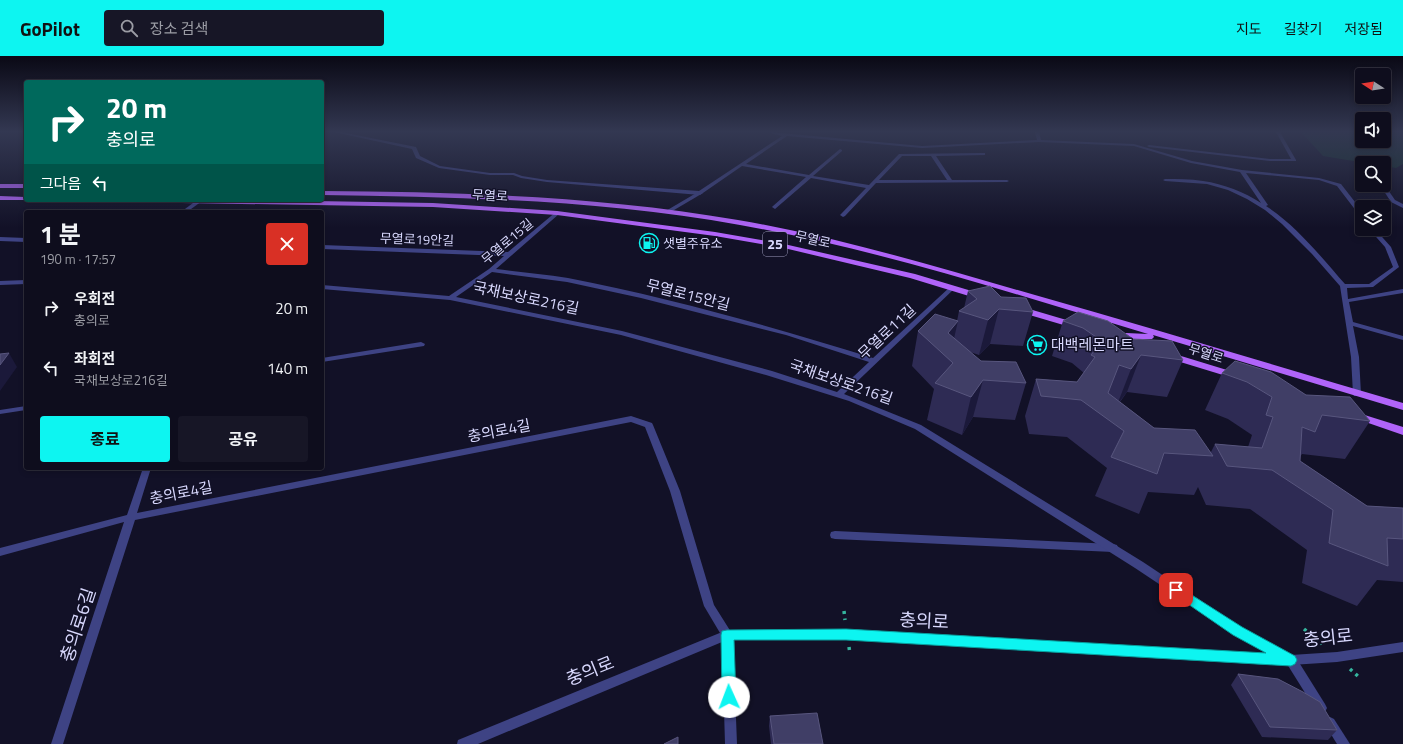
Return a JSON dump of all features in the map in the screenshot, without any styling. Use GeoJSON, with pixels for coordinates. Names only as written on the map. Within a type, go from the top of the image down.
{"type":"FeatureCollection","features":[{"type":"Feature","properties":{"kind":"main road"},"geometry":{"type":"LineString","coordinates":[[0,186],[24,186]]}},
{"type":"Feature","properties":{"kind":"main road","name":"무열로"},"geometry":{"type":"LineString","coordinates":[[324,193],[460,195],[569,200],[737,222],[813,237],[927,267],[1211,349],[1403,407]]}},
{"type":"Feature","properties":{"kind":"main road"},"geometry":{"type":"LineString","coordinates":[[0,198],[24,199]]}},
{"type":"Feature","properties":{"kind":"main road","name":"무열로"},"geometry":{"type":"LineString","coordinates":[[258,202],[433,205],[558,213],[715,234],[784,246],[912,276],[989,299]]}},
{"type":"Feature","properties":{"kind":"main road"},"geometry":{"type":"LineString","coordinates":[[646,225],[667,212]]}},
{"type":"Feature","properties":{"kind":"main road"},"geometry":{"type":"LineString","coordinates":[[1011,306],[1084,328]]}},
{"type":"Feature","properties":{"kind":"main road"},"geometry":{"type":"LineString","coordinates":[[1121,340],[1150,349],[1128,338],[1129,335],[1141,335],[1182,345],[1211,349]]}},
{"type":"Feature","properties":{"kind":"main road","name":"무열로"},"geometry":{"type":"LineString","coordinates":[[1162,353],[1241,378]]}},
{"type":"Feature","properties":{"kind":"main road"},"geometry":{"type":"LineString","coordinates":[[1344,412],[1403,431]]}},
{"type":"Feature","properties":{"kind":"street"},"geometry":{"type":"LineString","coordinates":[[433,164],[439,167],[490,174],[514,174],[521,177],[546,181],[700,193]]}},
{"type":"Feature","properties":{"kind":"street"},"geometry":{"type":"LineString","coordinates":[[775,207],[824,164]]}},
{"type":"Feature","properties":{"kind":"street"},"geometry":{"type":"LineString","coordinates":[[843,215],[892,164]]}},
{"type":"Feature","properties":{"kind":"street"},"geometry":{"type":"LineString","coordinates":[[939,164],[952,182]]}},
{"type":"Feature","properties":{"kind":"street"},"geometry":{"type":"LineString","coordinates":[[1204,164],[1319,179],[1340,185],[1355,205]]}},
{"type":"Feature","properties":{"kind":"street"},"geometry":{"type":"LineString","coordinates":[[667,212],[700,193],[742,165],[870,187]]}},
{"type":"Feature","properties":{"kind":"street"},"geometry":{"type":"LineString","coordinates":[[1242,170],[1266,207]]}},
{"type":"Feature","properties":{"kind":"street"},"geometry":{"type":"LineString","coordinates":[[1165,180],[1207,183],[1242,193],[1266,207],[1311,248],[1343,286],[1355,357],[1357,394]]}},
{"type":"Feature","properties":{"kind":"street"},"geometry":{"type":"LineString","coordinates":[[875,182],[1007,181]]}},
{"type":"Feature","properties":{"kind":"street"},"geometry":{"type":"LineString","coordinates":[[1387,192],[1393,201],[1403,206]]}},
{"type":"Feature","properties":{"kind":"street"},"geometry":{"type":"LineString","coordinates":[[187,210],[198,202]]}},
{"type":"Feature","properties":{"kind":"street","name":"무열로15길"},"geometry":{"type":"LineString","coordinates":[[450,298],[492,270],[558,213]]}},
{"type":"Feature","properties":{"kind":"street"},"geometry":{"type":"LineString","coordinates":[[1343,286],[1371,286],[1396,267],[1388,247],[1378,236]]}},
{"type":"Feature","properties":{"kind":"street"},"geometry":{"type":"LineString","coordinates":[[0,239],[24,240]]}},
{"type":"Feature","properties":{"kind":"street","name":"무열로19안길"},"geometry":{"type":"LineString","coordinates":[[324,247],[510,254]]}},
{"type":"Feature","properties":{"kind":"street","name":"무열로15안길"},"geometry":{"type":"LineString","coordinates":[[492,270],[567,280],[642,296],[788,334],[874,361]]}},
{"type":"Feature","properties":{"kind":"street"},"geometry":{"type":"LineString","coordinates":[[0,283],[24,282]]}},
{"type":"Feature","properties":{"kind":"street","name":"국채보상로216길"},"geometry":{"type":"LineString","coordinates":[[324,287],[450,298],[622,333],[769,373],[852,399],[918,427],[1113,548],[1238,631],[1291,660]]}},
{"type":"Feature","properties":{"kind":"street","name":"무열로11길"},"geometry":{"type":"LineString","coordinates":[[838,394],[952,288]]}},
{"type":"Feature","properties":{"kind":"street"},"geometry":{"type":"LineString","coordinates":[[1346,301],[1403,292]]}},
{"type":"Feature","properties":{"kind":"street"},"geometry":{"type":"LineString","coordinates":[[1349,323],[1403,338]]}},
{"type":"Feature","properties":{"kind":"street"},"geometry":{"type":"LineString","coordinates":[[324,360],[421,344]]}},
{"type":"Feature","properties":{"kind":"street"},"geometry":{"type":"LineString","coordinates":[[0,412],[24,408]]}},
{"type":"Feature","properties":{"kind":"street","name":"충의로4길"},"geometry":{"type":"LineString","coordinates":[[132,517],[630,419],[649,425],[675,491],[708,606],[727,635]]}},
{"type":"Feature","properties":{"kind":"street","name":"충의로6길"},"geometry":{"type":"LineString","coordinates":[[57,744],[146,470]]}},
{"type":"Feature","properties":{"kind":"street"},"geometry":{"type":"LineString","coordinates":[[0,552],[132,517]]}},
{"type":"Feature","properties":{"kind":"street"},"geometry":{"type":"LineString","coordinates":[[835,535],[1113,548]]}},
{"type":"Feature","properties":{"kind":"street","name":"충의로"},"geometry":{"type":"LineString","coordinates":[[463,744],[727,635],[846,634],[1291,660],[1337,656],[1403,647]]}},
{"type":"Feature","properties":{"kind":"street"},"geometry":{"type":"LineString","coordinates":[[727,635],[731,744]]}},
{"type":"Feature","properties":{"kind":"street"},"geometry":{"type":"LineString","coordinates":[[1291,660],[1344,744]]}},
{"type":"Feature","properties":{"kind":"green space"},"geometry":{"type":"Polygon","coordinates":[[[1391,164],[1403,164],[1396,168],[1391,167],[1391,164]]]}},
{"type":"Feature","properties":{"kind":"building"},"geometry":{"type":"Polygon","coordinates":[[[990,286],[1001,297],[1026,298],[1033,312],[999,309],[988,320],[959,311],[977,299],[968,291],[990,286]]]}},
{"type":"Feature","properties":{"kind":"building"},"geometry":{"type":"Polygon","coordinates":[[[1078,312],[1108,321],[1133,339],[1172,341],[1183,360],[1141,355],[1131,369],[1119,365],[1108,393],[1154,428],[1195,430],[1213,456],[1164,453],[1157,474],[1111,457],[1124,431],[1081,400],[1041,396],[1036,379],[1077,382],[1095,357],[1091,355],[1102,341],[1083,328],[1063,321],[1078,312]]]}},
{"type":"Feature","properties":{"kind":"building"},"geometry":{"type":"Polygon","coordinates":[[[935,314],[958,321],[948,333],[981,361],[1016,362],[1026,383],[983,380],[971,397],[935,383],[953,363],[918,331],[935,314]]]}},
{"type":"Feature","properties":{"kind":"building"},"geometry":{"type":"Polygon","coordinates":[[[9,353],[0,365],[0,354],[9,353]]]}},
{"type":"Feature","properties":{"kind":"building"},"geometry":{"type":"Polygon","coordinates":[[[1235,361],[1271,372],[1306,395],[1350,397],[1370,421],[1322,415],[1315,432],[1302,427],[1300,461],[1367,506],[1403,508],[1403,539],[1387,538],[1388,566],[1329,543],[1333,510],[1272,470],[1227,466],[1215,444],[1262,448],[1273,417],[1266,415],[1272,397],[1247,382],[1222,373],[1235,361]]]}},
{"type":"Feature","properties":{"kind":"building"},"geometry":{"type":"Polygon","coordinates":[[[1238,674],[1278,679],[1303,692],[1320,702],[1337,730],[1270,727],[1238,674]]]}},
{"type":"Feature","properties":{"kind":"building"},"geometry":{"type":"Polygon","coordinates":[[[817,713],[823,744],[774,744],[770,716],[817,713]]]}},
{"type":"Feature","properties":{"kind":"building"},"geometry":{"type":"Polygon","coordinates":[[[678,737],[678,744],[664,744],[678,737]]]}},
{"type":"Feature","properties":{"kind":"place","name":"샛별주유소"},"geometry":{"type":"Point","coordinates":[649,243]}},
{"type":"Feature","properties":{"kind":"place","name":"대백레몬마트"},"geometry":{"type":"Point","coordinates":[1037,345]}},
{"type":"Feature","properties":{"kind":"route"},"geometry":{"type":"LineString","coordinates":[[729,697],[727,635],[846,634],[1291,660],[1238,631],[1176,590]]}}]}
